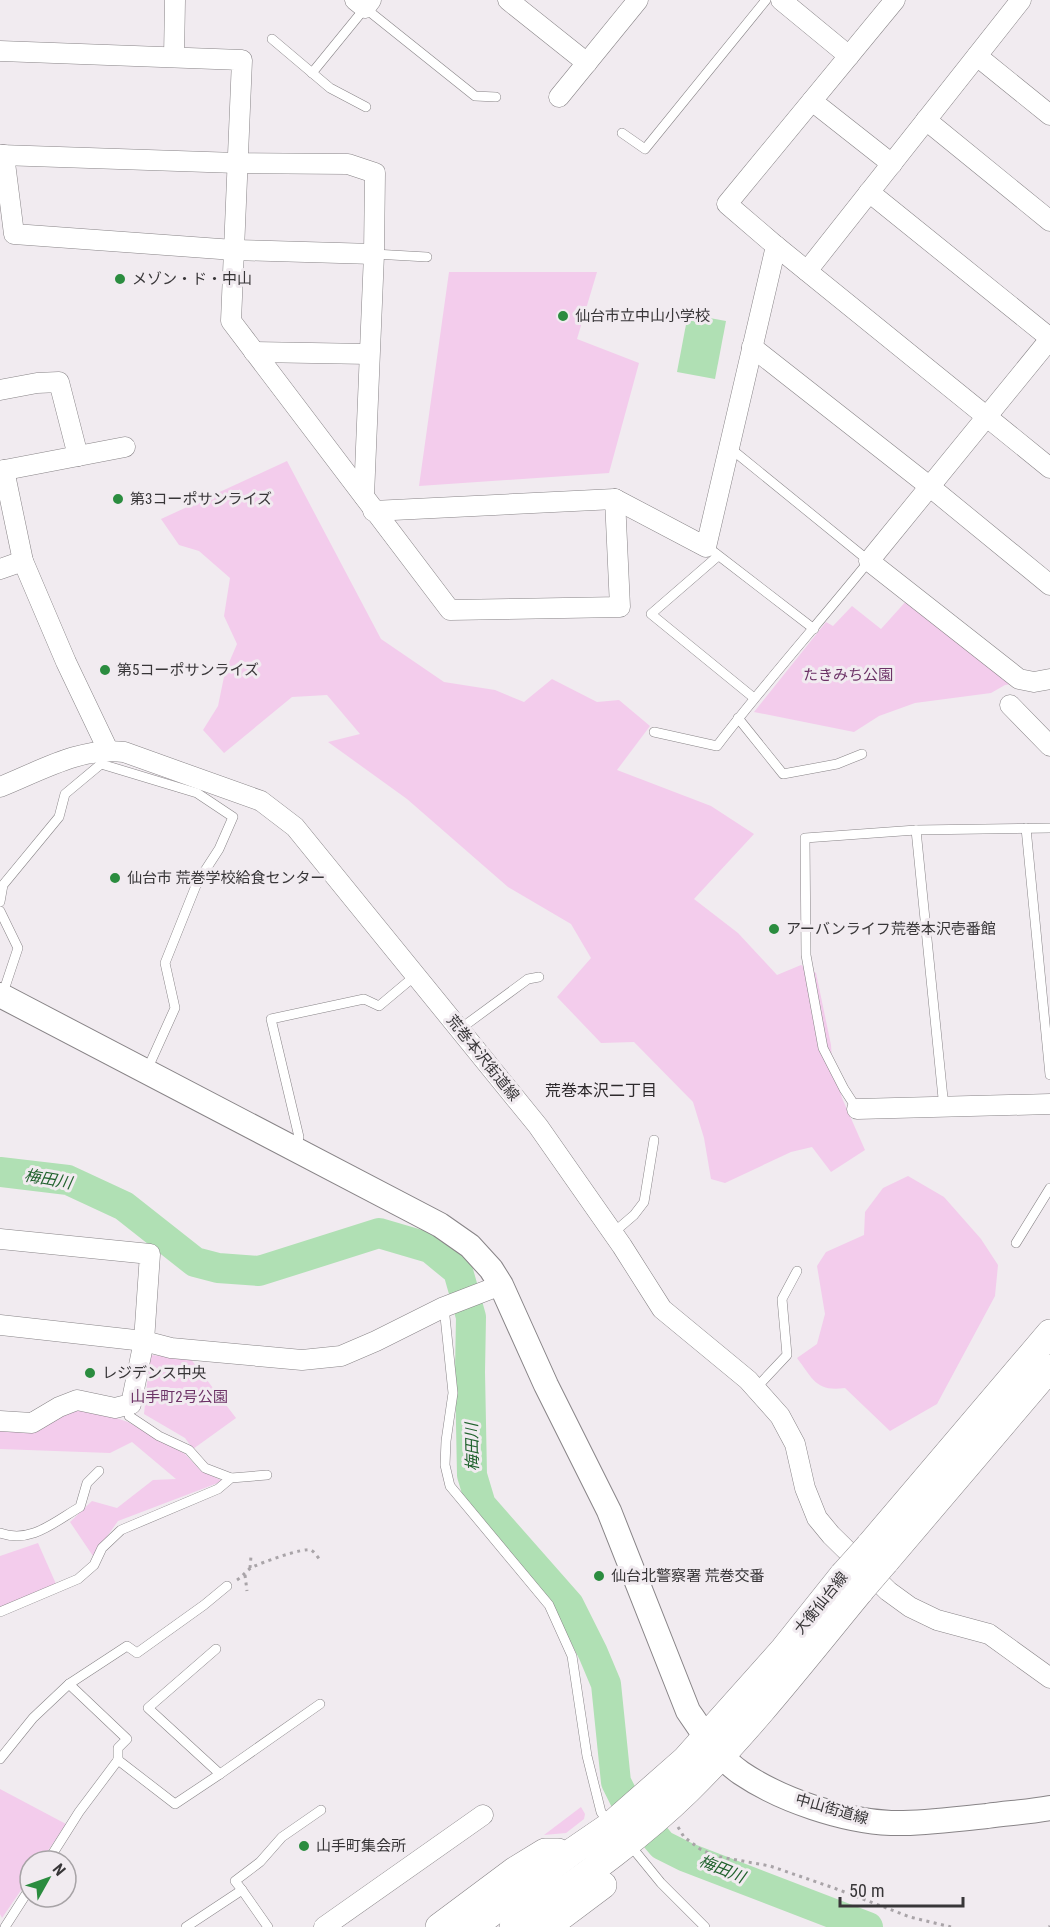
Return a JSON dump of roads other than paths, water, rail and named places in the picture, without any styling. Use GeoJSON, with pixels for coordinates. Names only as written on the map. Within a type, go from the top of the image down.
{"type":"FeatureCollection","features":[{"type":"Feature","properties":{"kind":"main road","name":"大衡仙台線"},"geometry":{"type":"LineString","coordinates":[[877,1554],[1050,1333]]}},
{"type":"Feature","properties":{"kind":"main road","name":"大衡仙台線"},"geometry":{"type":"LineString","coordinates":[[513,1927],[623,1834],[661,1810],[685,1760],[714,1746],[784,1649],[852,1583],[1050,1368]]}},
{"type":"Feature","properties":{"kind":"main road","name":"大衡仙台線"},"geometry":{"type":"LineString","coordinates":[[473,1927],[573,1851],[623,1834]]}},
{"type":"Feature","properties":{"kind":"main road"},"geometry":{"type":"LineString","coordinates":[[547,1927],[609,1879],[619,1865],[623,1834]]}},
{"type":"Feature","properties":{"kind":"main road"},"geometry":{"type":"LineString","coordinates":[[439,1927],[514,1871],[545,1852],[573,1851]]}},
{"type":"Feature","properties":{"kind":"street"},"geometry":{"type":"LineString","coordinates":[[174,57],[175,0]]}},
{"type":"Feature","properties":{"kind":"street"},"geometry":{"type":"LineString","coordinates":[[508,0],[587,63]]}},
{"type":"Feature","properties":{"kind":"street"},"geometry":{"type":"LineString","coordinates":[[560,97],[638,0]]}},
{"type":"Feature","properties":{"kind":"street"},"geometry":{"type":"LineString","coordinates":[[781,0],[849,56]]}},
{"type":"Feature","properties":{"kind":"street"},"geometry":{"type":"LineString","coordinates":[[895,0],[727,204],[1050,468]]}},
{"type":"Feature","properties":{"kind":"street"},"geometry":{"type":"LineString","coordinates":[[807,271],[1021,0]]}},
{"type":"Feature","properties":{"kind":"street"},"geometry":{"type":"LineString","coordinates":[[0,51],[242,60],[231,321],[450,610],[620,607],[615,499]]}},
{"type":"Feature","properties":{"kind":"street"},"geometry":{"type":"LineString","coordinates":[[977,56],[1050,115]]}},
{"type":"Feature","properties":{"kind":"street"},"geometry":{"type":"LineString","coordinates":[[812,101],[892,164]]}},
{"type":"Feature","properties":{"kind":"street"},"geometry":{"type":"LineString","coordinates":[[926,120],[1050,221]]}},
{"type":"Feature","properties":{"kind":"street"},"geometry":{"type":"LineString","coordinates":[[369,503],[369,354],[374,254],[375,173],[348,164],[237,163],[2,155],[14,234],[234,250],[374,254]]}},
{"type":"Feature","properties":{"kind":"street"},"geometry":{"type":"LineString","coordinates":[[869,192],[1050,339],[869,561],[1020,679],[1034,682],[1050,679]]}},
{"type":"Feature","properties":{"kind":"street"},"geometry":{"type":"LineString","coordinates":[[369,503],[615,499],[712,551],[729,447],[776,246]]}},
{"type":"Feature","properties":{"kind":"street"},"geometry":{"type":"LineString","coordinates":[[752,347],[929,486],[1050,585]]}},
{"type":"Feature","properties":{"kind":"street"},"geometry":{"type":"LineString","coordinates":[[254,352],[369,354]]}},
{"type":"Feature","properties":{"kind":"street"},"geometry":{"type":"LineString","coordinates":[[0,390],[37,383],[59,382],[78,456]]}},
{"type":"Feature","properties":{"kind":"street"},"geometry":{"type":"LineString","coordinates":[[108,750],[22,561],[2,470],[125,447]]}},
{"type":"Feature","properties":{"kind":"street"},"geometry":{"type":"LineString","coordinates":[[0,569],[22,561]]}},
{"type":"Feature","properties":{"kind":"street"},"geometry":{"type":"LineString","coordinates":[[1010,705],[1050,746]]}},
{"type":"Feature","properties":{"kind":"street","name":"荒巻本沢街道線"},"geometry":{"type":"LineString","coordinates":[[0,787],[90,752],[108,750],[124,752],[261,801],[295,827],[538,1126],[613,1233],[662,1309],[756,1388],[780,1416],[795,1444],[805,1488],[817,1518],[842,1547],[888,1591],[910,1607],[937,1620],[989,1634],[1050,1678]]}},
{"type":"Feature","properties":{"kind":"street","name":"中山街道線"},"geometry":{"type":"LineString","coordinates":[[1,995],[440,1225],[470,1246],[491,1269],[501,1285],[546,1385],[609,1511],[688,1711],[714,1746],[741,1773],[782,1795],[860,1820],[892,1823],[926,1821],[1050,1808]]}},
{"type":"Feature","properties":{"kind":"street"},"geometry":{"type":"LineString","coordinates":[[857,1109],[1050,1104]]}},
{"type":"Feature","properties":{"kind":"street"},"geometry":{"type":"LineString","coordinates":[[0,1239],[150,1254],[144,1341],[132,1404],[116,1408],[77,1400],[59,1407],[32,1423],[0,1421]]}},
{"type":"Feature","properties":{"kind":"street"},"geometry":{"type":"LineString","coordinates":[[0,1325],[144,1341],[171,1348],[302,1360],[340,1356],[444,1307],[501,1285]]}},
{"type":"Feature","properties":{"kind":"street"},"geometry":{"type":"LineString","coordinates":[[324,1927],[483,1815]]}},
{"type":"Feature","properties":{"kind":"lane"},"geometry":{"type":"LineString","coordinates":[[622,133],[645,149],[766,0]]}},
{"type":"Feature","properties":{"kind":"lane"},"geometry":{"type":"LineString","coordinates":[[312,73],[364,3],[475,96],[496,97]]}},
{"type":"Feature","properties":{"kind":"lane"},"geometry":{"type":"LineString","coordinates":[[272,39],[330,88],[366,107]]}},
{"type":"Feature","properties":{"kind":"lane"},"geometry":{"type":"LineString","coordinates":[[374,254],[427,257]]}},
{"type":"Feature","properties":{"kind":"lane"},"geometry":{"type":"LineString","coordinates":[[654,732],[717,746],[754,698],[814,630],[869,561],[729,447]]}},
{"type":"Feature","properties":{"kind":"lane"},"geometry":{"type":"LineString","coordinates":[[754,698],[651,614],[712,551],[814,630]]}},
{"type":"Feature","properties":{"kind":"lane"},"geometry":{"type":"LineString","coordinates":[[738,718],[783,774],[837,764],[862,754]]}},
{"type":"Feature","properties":{"kind":"lane"},"geometry":{"type":"LineString","coordinates":[[0,902],[3,885],[59,817],[65,794],[101,764],[197,793],[232,817],[219,849],[197,883],[165,963],[174,1008],[147,1070]]}},
{"type":"Feature","properties":{"kind":"lane"},"geometry":{"type":"LineString","coordinates":[[1026,828],[1048,1029],[1050,1075]]}},
{"type":"Feature","properties":{"kind":"lane"},"geometry":{"type":"LineString","coordinates":[[857,1109],[823,1048],[806,956],[805,838],[916,830],[1050,828]]}},
{"type":"Feature","properties":{"kind":"lane"},"geometry":{"type":"LineString","coordinates":[[916,830],[944,1108]]}},
{"type":"Feature","properties":{"kind":"lane"},"geometry":{"type":"LineString","coordinates":[[0,911],[18,948],[1,995]]}},
{"type":"Feature","properties":{"kind":"lane"},"geometry":{"type":"LineString","coordinates":[[296,1148],[299,1137],[271,1019],[364,999],[379,1006],[416,975]]}},
{"type":"Feature","properties":{"kind":"lane"},"geometry":{"type":"LineString","coordinates":[[460,1029],[528,979],[539,977]]}},
{"type":"Feature","properties":{"kind":"lane"},"geometry":{"type":"LineString","coordinates":[[613,1233],[634,1215],[644,1202],[654,1140]]}},
{"type":"Feature","properties":{"kind":"lane"},"geometry":{"type":"LineString","coordinates":[[1016,1243],[1050,1188]]}},
{"type":"Feature","properties":{"kind":"lane"},"geometry":{"type":"LineString","coordinates":[[756,1388],[787,1355],[782,1299],[797,1271]]}},
{"type":"Feature","properties":{"kind":"lane"},"geometry":{"type":"LineString","coordinates":[[444,1307],[453,1393],[445,1465],[450,1486],[549,1605],[572,1656],[587,1756],[601,1812],[623,1834],[661,1884],[705,1927]]}},
{"type":"Feature","properties":{"kind":"lane"},"geometry":{"type":"LineString","coordinates":[[132,1404],[129,1416],[159,1436],[189,1450],[205,1468],[231,1479],[267,1475]]}},
{"type":"Feature","properties":{"kind":"lane"},"geometry":{"type":"LineString","coordinates":[[0,1533],[9,1536],[34,1535],[80,1507],[87,1483],[99,1471]]}},
{"type":"Feature","properties":{"kind":"lane"},"geometry":{"type":"LineString","coordinates":[[0,1612],[78,1579],[94,1564],[102,1548],[121,1530],[218,1489],[231,1479]]}},
{"type":"Feature","properties":{"kind":"lane"},"geometry":{"type":"LineString","coordinates":[[0,1759],[33,1718],[69,1684],[127,1646],[137,1653],[227,1586]]}},
{"type":"Feature","properties":{"kind":"lane"},"geometry":{"type":"LineString","coordinates":[[216,1649],[148,1708],[220,1774]]}},
{"type":"Feature","properties":{"kind":"lane"},"geometry":{"type":"LineString","coordinates":[[56,1849],[79,1812],[118,1760],[118,1748],[127,1739],[69,1684]]}},
{"type":"Feature","properties":{"kind":"lane"},"geometry":{"type":"LineString","coordinates":[[118,1760],[175,1804],[320,1704]]}},
{"type":"Feature","properties":{"kind":"lane"},"geometry":{"type":"LineString","coordinates":[[268,1927],[235,1881],[260,1862],[282,1837],[321,1810]]}},
{"type":"Feature","properties":{"kind":"lane"},"geometry":{"type":"LineString","coordinates":[[186,1927],[242,1890]]}},
{"type":"Feature","properties":{"kind":"lane"},"geometry":{"type":"LineString","coordinates":[[5,1927],[18,1907]]}},
{"type":"Feature","properties":{"kind":"waterway","name":"梅田川"},"geometry":{"type":"LineString","coordinates":[[0,1172],[68,1180],[124,1206],[195,1262],[218,1268],[259,1271],[379,1233],[430,1248],[458,1271],[471,1317],[472,1475],[481,1505],[569,1605],[593,1653],[606,1684],[616,1782],[626,1802],[662,1845],[686,1857],[868,1927]]}},
{"type":"Feature","properties":{"kind":"place","name":"メゾン・ド・中山"},"geometry":{"type":"Point","coordinates":[120,279]}},
{"type":"Feature","properties":{"kind":"place","name":"仙台市立中山小学校"},"geometry":{"type":"Point","coordinates":[563,316]}},
{"type":"Feature","properties":{"kind":"place","name":"第3コーポサンライズ"},"geometry":{"type":"Point","coordinates":[118,499]}},
{"type":"Feature","properties":{"kind":"place","name":"第5コーポサンライズ"},"geometry":{"type":"Point","coordinates":[105,670]}},
{"type":"Feature","properties":{"kind":"place","name":"仙台市 荒巻学校給食センター"},"geometry":{"type":"Point","coordinates":[115,878]}},
{"type":"Feature","properties":{"kind":"place","name":"アーバンライフ荒巻本沢壱番館"},"geometry":{"type":"Point","coordinates":[774,929]}},
{"type":"Feature","properties":{"kind":"place","name":"レジデンス中央"},"geometry":{"type":"Point","coordinates":[90,1373]}},
{"type":"Feature","properties":{"kind":"place","name":"仙台北警察署 荒巻交番"},"geometry":{"type":"Point","coordinates":[599,1576]}},
{"type":"Feature","properties":{"kind":"place","name":"山手町集会所"},"geometry":{"type":"Point","coordinates":[304,1846]}},
{"type":"Feature","properties":{"kind":"district","name":"荒巻本沢二丁目"},"geometry":{"type":"Point","coordinates":[601,1090]}},
{"type":"Feature","properties":{"kind":"park label","name":"たきみち公園"},"geometry":{"type":"Point","coordinates":[848,675]}},
{"type":"Feature","properties":{"kind":"park label","name":"山手町2号公園"},"geometry":{"type":"Point","coordinates":[179,1397]}}]}
